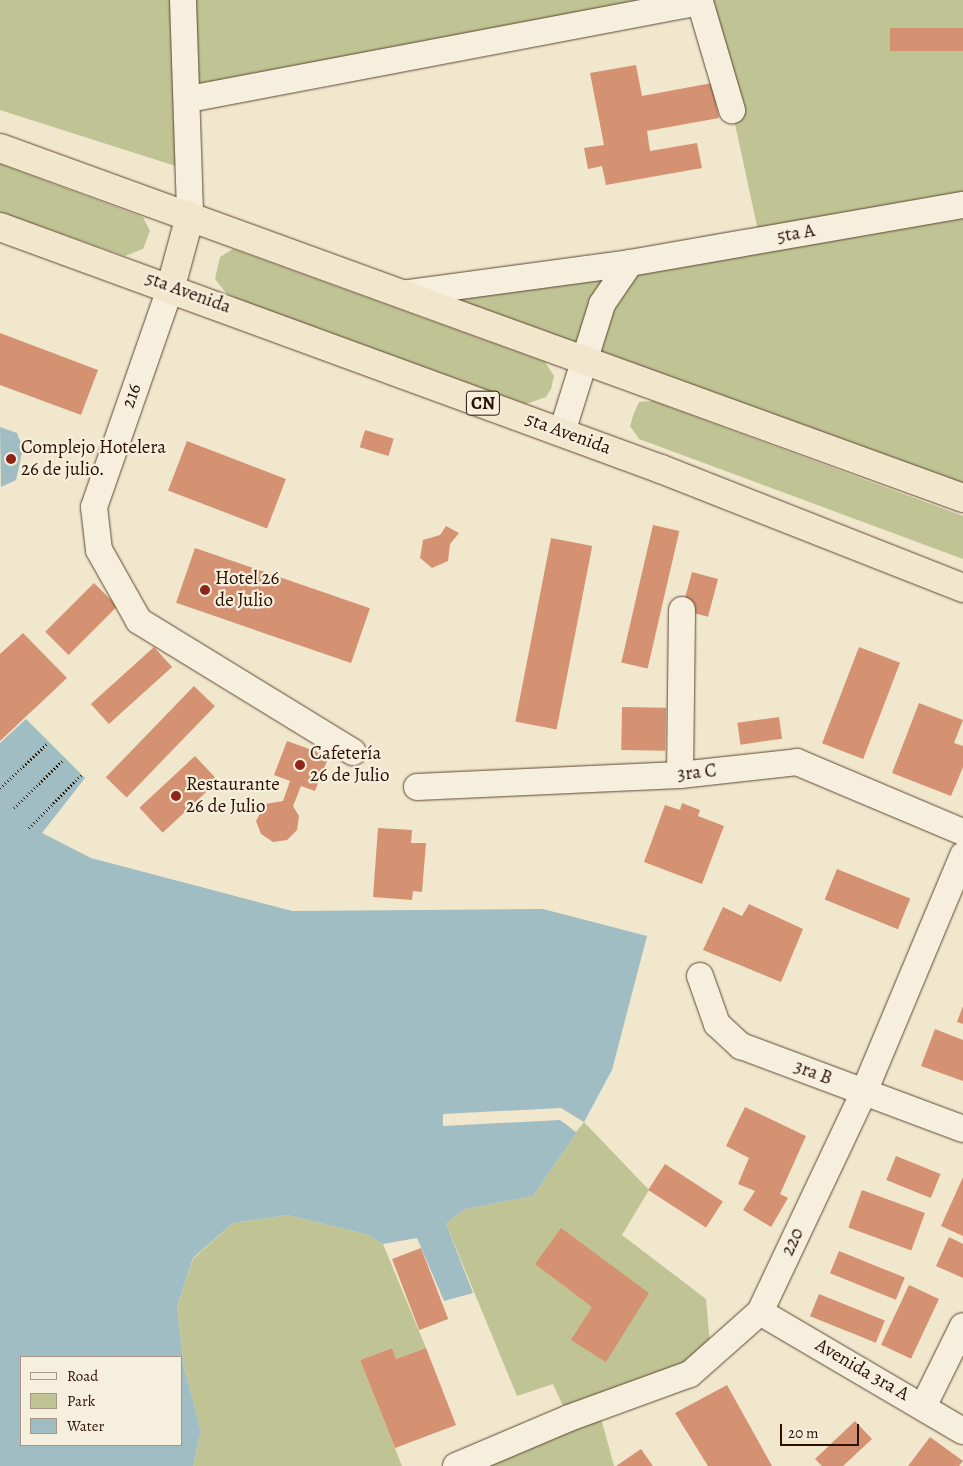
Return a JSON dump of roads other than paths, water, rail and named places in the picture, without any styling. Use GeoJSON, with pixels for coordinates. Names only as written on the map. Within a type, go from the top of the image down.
{"type":"FeatureCollection","features":[{"type":"Feature","properties":{"kind":"highway"},"geometry":{"type":"LineString","coordinates":[[0,148],[584,358],[963,498]]}},
{"type":"Feature","properties":{"kind":"highway"},"geometry":{"type":"LineString","coordinates":[[171,286],[190,216]]}},
{"type":"Feature","properties":{"kind":"highway","name":"5ta Avenida"},"geometry":{"type":"LineString","coordinates":[[0,226],[171,286],[562,432],[963,588]]}},
{"type":"Feature","properties":{"kind":"street"},"geometry":{"type":"LineString","coordinates":[[182,0],[189,99],[190,216]]}},
{"type":"Feature","properties":{"kind":"street"},"geometry":{"type":"LineString","coordinates":[[189,99],[700,2],[732,110]]}},
{"type":"Feature","properties":{"kind":"street","name":"5ta A"},"geometry":{"type":"LineString","coordinates":[[402,294],[630,263],[963,205]]}},
{"type":"Feature","properties":{"kind":"street"},"geometry":{"type":"LineString","coordinates":[[562,432],[602,304],[630,263]]}},
{"type":"Feature","properties":{"kind":"street","name":"216"},"geometry":{"type":"LineString","coordinates":[[171,286],[94,507],[99,550],[139,621],[353,752]]}},
{"type":"Feature","properties":{"kind":"street"},"geometry":{"type":"LineString","coordinates":[[680,775],[682,610]]}},
{"type":"Feature","properties":{"kind":"street","name":"3ra C"},"geometry":{"type":"LineString","coordinates":[[417,787],[680,775],[797,762],[963,832]]}},
{"type":"Feature","properties":{"kind":"street","name":"220"},"geometry":{"type":"LineString","coordinates":[[456,1466],[568,1418],[690,1374],[760,1312],[864,1092],[963,855]]}},
{"type":"Feature","properties":{"kind":"street","name":"3ra B"},"geometry":{"type":"LineString","coordinates":[[700,976],[717,1024],[741,1046],[963,1130]]}},
{"type":"Feature","properties":{"kind":"street","name":"Avenida 3ra A"},"geometry":{"type":"LineString","coordinates":[[760,1312],[963,1431]]}},
{"type":"Feature","properties":{"kind":"street"},"geometry":{"type":"LineString","coordinates":[[923,1406],[963,1326]]}},
{"type":"Feature","properties":{"kind":"water","name":"Complejo Hotelera 26 de julio."},"geometry":{"type":"Polygon","coordinates":[[[0,427],[17,433],[23,448],[16,480],[1,487],[0,427]]]}},
{"type":"Feature","properties":{"kind":"water"},"geometry":{"type":"Polygon","coordinates":[[[26,719],[85,778],[42,833],[91,858],[292,911],[543,909],[647,936],[612,1070],[584,1122],[533,1196],[465,1209],[446,1224],[473,1293],[444,1301],[417,1238],[383,1244],[366,1234],[287,1215],[233,1223],[193,1258],[177,1307],[184,1367],[201,1431],[193,1466],[0,1466],[0,743],[26,719]]]}},
{"type":"Feature","properties":{"kind":"place","name":"Complejo Hotelera 26 de julio."},"geometry":{"type":"Point","coordinates":[11,459]}},
{"type":"Feature","properties":{"kind":"place","name":"Hotel 26 de Julio"},"geometry":{"type":"Point","coordinates":[205,590]}},
{"type":"Feature","properties":{"kind":"place","name":"Cafetería 26 de Julio"},"geometry":{"type":"Point","coordinates":[300,765]}},
{"type":"Feature","properties":{"kind":"place","name":"Restaurante 26 de Julio"},"geometry":{"type":"Point","coordinates":[176,796]}}]}
